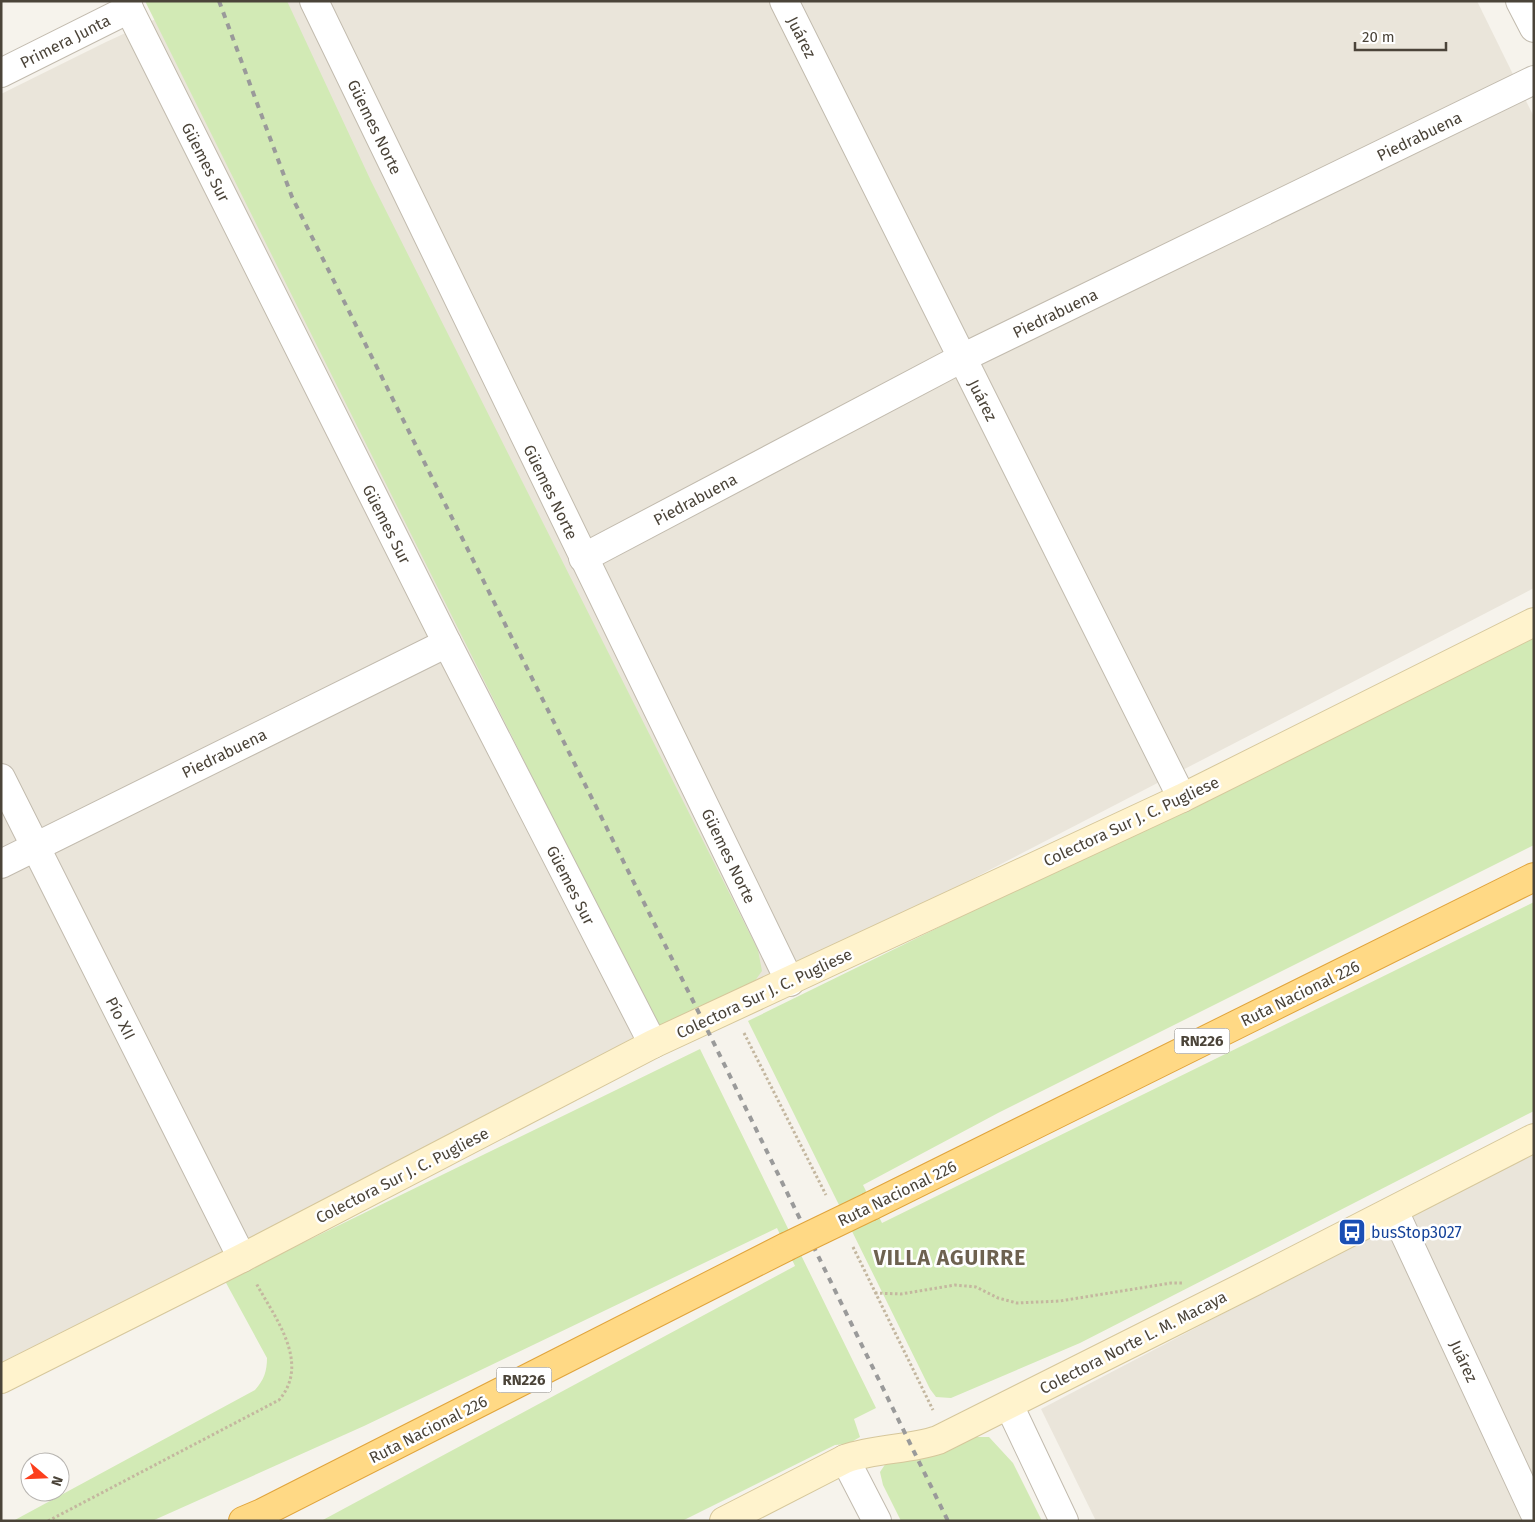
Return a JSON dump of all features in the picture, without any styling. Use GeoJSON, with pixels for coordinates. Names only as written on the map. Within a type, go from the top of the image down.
{"type":"FeatureCollection","features":[{"type":"Feature","properties":{"kind":"highway","name":"Ruta Nacional 226"},"geometry":{"type":"LineString","coordinates":[[252,1518],[786,1247],[1534,877]]}},
{"type":"Feature","properties":{"kind":"main road","name":"Colectora Sur J. C. Pugliese"},"geometry":{"type":"LineString","coordinates":[[1,1379],[242,1258],[653,1044],[790,982],[1182,798],[1534,622]]}},
{"type":"Feature","properties":{"kind":"main road","name":"Colectora Norte L. M. Macaya"},"geometry":{"type":"LineString","coordinates":[[724,1521],[858,1454],[911,1447],[931,1442],[1009,1405],[1394,1211],[1534,1138]]}},
{"type":"Feature","properties":{"kind":"street","name":"Güemes Norte"},"geometry":{"type":"LineString","coordinates":[[314,1],[790,982]]}},
{"type":"Feature","properties":{"kind":"street","name":"Juárez"},"geometry":{"type":"LineString","coordinates":[[784,1],[1182,798]]}},
{"type":"Feature","properties":{"kind":"street"},"geometry":{"type":"LineString","coordinates":[[1520,1],[1534,28]]}},
{"type":"Feature","properties":{"kind":"street","name":"Primera Junta"},"geometry":{"type":"LineString","coordinates":[[1,73],[128,5]]}},
{"type":"Feature","properties":{"kind":"street","name":"Güemes Sur"},"geometry":{"type":"LineString","coordinates":[[128,5],[447,643],[653,1044]]}},
{"type":"Feature","properties":{"kind":"street","name":"Piedrabuena"},"geometry":{"type":"LineString","coordinates":[[583,558],[962,358],[1534,80]]}},
{"type":"Feature","properties":{"kind":"street","name":"Piedrabuena"},"geometry":{"type":"LineString","coordinates":[[1,864],[447,643]]}},
{"type":"Feature","properties":{"kind":"street","name":"Pío XII"},"geometry":{"type":"LineString","coordinates":[[1,778],[242,1258]]}},
{"type":"Feature","properties":{"kind":"street","name":"Juárez"},"geometry":{"type":"LineString","coordinates":[[1394,1211],[1534,1512]]}},
{"type":"Feature","properties":{"kind":"street"},"geometry":{"type":"LineString","coordinates":[[1009,1405],[1064,1521]]}},
{"type":"Feature","properties":{"kind":"street"},"geometry":{"type":"LineString","coordinates":[[845,1459],[877,1521]]}},
{"type":"Feature","properties":{"kind":"path"},"geometry":{"type":"LineString","coordinates":[[48,1521],[268,1407],[279,1400],[287,1390],[292,1363],[286,1340],[242,1258]]}},
{"type":"Feature","properties":{"kind":"path"},"geometry":{"type":"LineString","coordinates":[[875,1293],[901,1294],[955,1285],[976,1287],[998,1298],[1017,1303],[1026,1303],[1060,1301],[1171,1283],[1189,1283]]}},
{"type":"Feature","properties":{"kind":"shaded area"},"geometry":{"type":"Polygon","coordinates":[[[195,1],[1477,1],[1534,117],[1534,588],[1,1382],[1,94],[106,42],[195,1]]]}},
{"type":"Feature","properties":{"kind":"shaded area"},"geometry":{"type":"Polygon","coordinates":[[[1534,1151],[1534,1521],[1096,1521],[1041,1409],[1534,1151]]]}},
{"type":"Feature","properties":{"kind":"green space"},"geometry":{"type":"Polygon","coordinates":[[[145,1],[287,1],[371,181],[758,950],[762,971],[747,992],[675,1025],[660,1025],[649,1011],[145,1]]]}},
{"type":"Feature","properties":{"kind":"green space"},"geometry":{"type":"Polygon","coordinates":[[[1534,635],[1534,845],[998,1113],[863,1185],[882,1223],[1534,902],[1534,1111],[1080,1343],[951,1398],[936,1397],[930,1389],[748,1021],[1534,635]]]}},
{"type":"Feature","properties":{"kind":"green space"},"geometry":{"type":"Polygon","coordinates":[[[700,1049],[876,1408],[854,1419],[860,1437],[848,1444],[835,1445],[682,1521],[321,1521],[795,1266],[777,1228],[364,1426],[152,1521],[13,1521],[48,1502],[70,1502],[70,1490],[255,1390],[261,1383],[264,1375],[267,1358],[225,1281],[700,1049]]]}},
{"type":"Feature","properties":{"kind":"green space"},"geometry":{"type":"Polygon","coordinates":[[[969,1437],[989,1437],[1013,1463],[1042,1521],[901,1521],[883,1485],[880,1472],[886,1463],[969,1437]]]}},
{"type":"Feature","properties":{"kind":"railway"},"geometry":{"type":"LineString","coordinates":[[219,1],[292,197],[703,1021],[948,1521]]}},
{"type":"Feature","properties":{"kind":"place","name":"busStop3027"},"geometry":{"type":"Point","coordinates":[1352,1232]}},
{"type":"Feature","properties":{"kind":"district","name":"VILLA AGUIRRE"},"geometry":{"type":"Point","coordinates":[950,1258]}}]}
